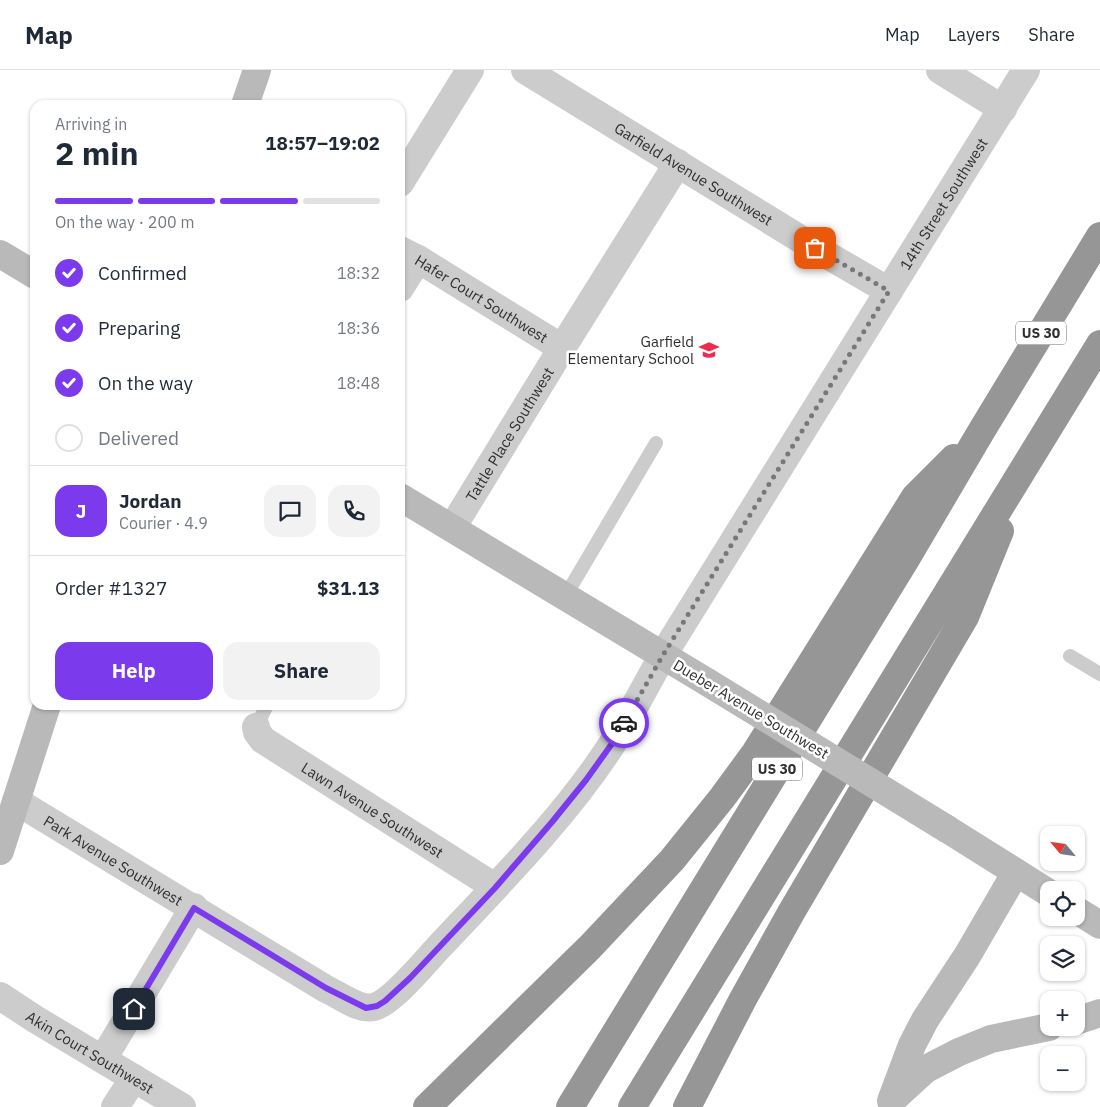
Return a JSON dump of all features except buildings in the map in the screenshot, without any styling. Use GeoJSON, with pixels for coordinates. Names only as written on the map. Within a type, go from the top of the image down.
{"type":"FeatureCollection","features":[{"type":"Feature","properties":{"kind":"highway","name":"US 30"},"geometry":{"type":"LineString","coordinates":[[570,1107],[901,568],[1100,236]]}},
{"type":"Feature","properties":{"kind":"highway"},"geometry":{"type":"LineString","coordinates":[[632,1107],[1100,344]]}},
{"type":"Feature","properties":{"kind":"highway"},"geometry":{"type":"LineString","coordinates":[[428,1107],[590,948],[672,860],[722,798],[755,753],[915,497],[982,430]]}},
{"type":"Feature","properties":{"kind":"highway"},"geometry":{"type":"LineString","coordinates":[[687,1107],[743,999],[792,911],[965,617],[1030,458]]}},
{"type":"Feature","properties":{"kind":"street"},"geometry":{"type":"LineString","coordinates":[[247,100],[257,70]]}},
{"type":"Feature","properties":{"kind":"street"},"geometry":{"type":"LineString","coordinates":[[405,175],[470,70]]}},
{"type":"Feature","properties":{"kind":"street","name":"Garfield Avenue Southwest"},"geometry":{"type":"LineString","coordinates":[[524,70],[815,248],[889,291]]}},
{"type":"Feature","properties":{"kind":"street"},"geometry":{"type":"LineString","coordinates":[[940,70],[1003,109]]}},
{"type":"Feature","properties":{"kind":"street","name":"14th Street Southwest"},"geometry":{"type":"LineString","coordinates":[[366,1008],[377,1006],[385,1001],[410,978],[495,888],[586,780],[616,738],[663,655],[1026,70]]}},
{"type":"Feature","properties":{"kind":"street","name":"Tattle Place Southwest"},"geometry":{"type":"LineString","coordinates":[[452,528],[678,163]]}},
{"type":"Feature","properties":{"kind":"street"},"geometry":{"type":"LineString","coordinates":[[0,254],[30,272]]}},
{"type":"Feature","properties":{"kind":"street"},"geometry":{"type":"LineString","coordinates":[[405,270],[409,255]]}},
{"type":"Feature","properties":{"kind":"street","name":"Hafer Court Southwest"},"geometry":{"type":"LineString","coordinates":[[409,255],[562,348]]}},
{"type":"Feature","properties":{"kind":"street","name":"Dueber Avenue Southwest"},"geometry":{"type":"LineString","coordinates":[[405,499],[566,595],[1040,887]]}},
{"type":"Feature","properties":{"kind":"street"},"geometry":{"type":"LineString","coordinates":[[0,851],[45,710]]}},
{"type":"Feature","properties":{"kind":"street","name":"Lawn Avenue Southwest"},"geometry":{"type":"LineString","coordinates":[[261,716],[256,732],[263,740],[495,888]]}},
{"type":"Feature","properties":{"kind":"street","name":"Park Avenue Southwest"},"geometry":{"type":"LineString","coordinates":[[16,801],[326,988],[366,1008]]}},
{"type":"Feature","properties":{"kind":"street"},"geometry":{"type":"LineString","coordinates":[[889,1104],[912,1045],[1016,872]]}},
{"type":"Feature","properties":{"kind":"street"},"geometry":{"type":"LineString","coordinates":[[103,1059],[194,908]]}},
{"type":"Feature","properties":{"kind":"street"},"geometry":{"type":"LineString","coordinates":[[1085,916],[1100,925]]}},
{"type":"Feature","properties":{"kind":"street","name":"Akin Court Southwest"},"geometry":{"type":"LineString","coordinates":[[0,996],[182,1107]]}},
{"type":"Feature","properties":{"kind":"street"},"geometry":{"type":"LineString","coordinates":[[1085,1018],[1100,1013]]}},
{"type":"Feature","properties":{"kind":"street"},"geometry":{"type":"LineString","coordinates":[[889,1104],[926,1070],[960,1052],[991,1040],[1040,1029]]}},
{"type":"Feature","properties":{"kind":"street"},"geometry":{"type":"LineString","coordinates":[[115,1107],[134,1078]]}},
{"type":"Feature","properties":{"kind":"lane"},"geometry":{"type":"LineString","coordinates":[[566,595],[656,443]]}},
{"type":"Feature","properties":{"kind":"lane"},"geometry":{"type":"LineString","coordinates":[[1070,656],[1100,674]]}},
{"type":"Feature","properties":{"kind":"way so far"},"geometry":{"type":"LineString","coordinates":[[624,723],[663,655],[889,291],[815,248]]}},
{"type":"Feature","properties":{"kind":"place","name":"Garfield Elementary School"},"geometry":{"type":"Point","coordinates":[709,350]}},
{"type":"Feature","properties":{"kind":"route"},"geometry":{"type":"LineString","coordinates":[[134,1009],[194,908],[326,988],[366,1008],[377,1006],[410,978],[495,888],[586,780],[616,738],[624,723]]}}]}
